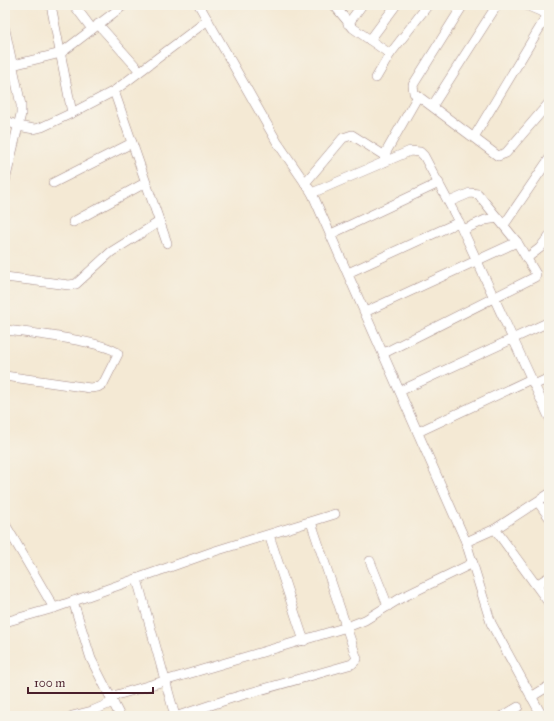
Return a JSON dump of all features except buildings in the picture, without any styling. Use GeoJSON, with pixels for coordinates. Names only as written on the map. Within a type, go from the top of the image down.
{"type":"FeatureCollection","features":[{"type":"Feature","properties":{"kind":"street"},"geometry":{"type":"LineString","coordinates":[[50,5],[72,113]]}},
{"type":"Feature","properties":{"kind":"street"},"geometry":{"type":"LineString","coordinates":[[74,5],[139,70]]}},
{"type":"Feature","properties":{"kind":"street"},"geometry":{"type":"LineString","coordinates":[[13,65],[61,53],[124,5]]}},
{"type":"Feature","properties":{"kind":"street"},"geometry":{"type":"LineString","coordinates":[[199,5],[277,142],[312,193],[384,353],[466,542],[491,623],[542,716]]}},
{"type":"Feature","properties":{"kind":"street"},"geometry":{"type":"LineString","coordinates":[[334,5],[348,24],[390,54]]}},
{"type":"Feature","properties":{"kind":"street"},"geometry":{"type":"LineString","coordinates":[[348,24],[362,5]]}},
{"type":"Feature","properties":{"kind":"street"},"geometry":{"type":"LineString","coordinates":[[370,40],[396,5]]}},
{"type":"Feature","properties":{"kind":"street"},"geometry":{"type":"LineString","coordinates":[[376,78],[390,54],[428,5]]}},
{"type":"Feature","properties":{"kind":"street"},"geometry":{"type":"LineString","coordinates":[[463,5],[413,85],[414,93],[433,105],[495,155],[502,155],[549,103]]}},
{"type":"Feature","properties":{"kind":"street"},"geometry":{"type":"LineString","coordinates":[[433,105],[497,5]]}},
{"type":"Feature","properties":{"kind":"street"},"geometry":{"type":"LineString","coordinates":[[474,137],[548,15],[528,5]]}},
{"type":"Feature","properties":{"kind":"street"},"geometry":{"type":"LineString","coordinates":[[5,120],[18,126],[34,129],[42,127],[72,113],[114,91],[139,70],[208,20]]}},
{"type":"Feature","properties":{"kind":"street"},"geometry":{"type":"LineString","coordinates":[[5,181],[18,126],[21,105],[6,34]]}},
{"type":"Feature","properties":{"kind":"street"},"geometry":{"type":"LineString","coordinates":[[114,91],[167,243]]}},
{"type":"Feature","properties":{"kind":"street"},"geometry":{"type":"LineString","coordinates":[[384,160],[418,96]]}},
{"type":"Feature","properties":{"kind":"street"},"geometry":{"type":"LineString","coordinates":[[305,183],[343,138],[348,136],[352,135],[384,160]]}},
{"type":"Feature","properties":{"kind":"street"},"geometry":{"type":"LineString","coordinates":[[53,183],[132,143]]}},
{"type":"Feature","properties":{"kind":"street"},"geometry":{"type":"LineString","coordinates":[[312,193],[384,160],[410,151],[420,152],[440,182],[549,417]]}},
{"type":"Feature","properties":{"kind":"street"},"geometry":{"type":"LineString","coordinates":[[501,221],[549,159]]}},
{"type":"Feature","properties":{"kind":"street"},"geometry":{"type":"LineString","coordinates":[[331,234],[440,182]]}},
{"type":"Feature","properties":{"kind":"street"},"geometry":{"type":"LineString","coordinates":[[73,222],[146,183]]}},
{"type":"Feature","properties":{"kind":"street"},"geometry":{"type":"LineString","coordinates":[[384,353],[536,277],[536,274],[517,242],[501,221],[475,193],[449,202]]}},
{"type":"Feature","properties":{"kind":"street"},"geometry":{"type":"LineString","coordinates":[[348,274],[461,226],[485,220],[501,221]]}},
{"type":"Feature","properties":{"kind":"street"},"geometry":{"type":"LineString","coordinates":[[5,277],[69,285],[76,284],[111,252],[159,222]]}},
{"type":"Feature","properties":{"kind":"street"},"geometry":{"type":"LineString","coordinates":[[527,258],[540,248],[549,236]]}},
{"type":"Feature","properties":{"kind":"street"},"geometry":{"type":"LineString","coordinates":[[365,312],[517,242]]}},
{"type":"Feature","properties":{"kind":"street"},"geometry":{"type":"LineString","coordinates":[[400,391],[549,322]]}},
{"type":"Feature","properties":{"kind":"street"},"geometry":{"type":"LineString","coordinates":[[5,330],[91,342],[113,348],[118,354],[103,384],[98,387],[90,388],[5,376]]}},
{"type":"Feature","properties":{"kind":"street"},"geometry":{"type":"LineString","coordinates":[[418,432],[533,382],[549,378]]}},
{"type":"Feature","properties":{"kind":"street"},"geometry":{"type":"LineString","coordinates":[[466,542],[495,530],[549,494]]}},
{"type":"Feature","properties":{"kind":"street"},"geometry":{"type":"LineString","coordinates":[[538,502],[549,518]]}},
{"type":"Feature","properties":{"kind":"street"},"geometry":{"type":"LineString","coordinates":[[5,622],[54,608],[215,551],[335,514]]}},
{"type":"Feature","properties":{"kind":"street"},"geometry":{"type":"LineString","coordinates":[[137,579],[164,681],[177,716],[232,698],[352,664],[358,656],[311,522]]}},
{"type":"Feature","properties":{"kind":"street"},"geometry":{"type":"LineString","coordinates":[[5,524],[54,608]]}},
{"type":"Feature","properties":{"kind":"street"},"geometry":{"type":"LineString","coordinates":[[495,530],[549,603]]}},
{"type":"Feature","properties":{"kind":"street"},"geometry":{"type":"LineString","coordinates":[[269,535],[304,640]]}},
{"type":"Feature","properties":{"kind":"street"},"geometry":{"type":"LineString","coordinates":[[370,561],[388,606]]}},
{"type":"Feature","properties":{"kind":"street"},"geometry":{"type":"LineString","coordinates":[[72,716],[93,713],[112,700],[164,681],[347,627],[365,620],[388,606],[473,563]]}},
{"type":"Feature","properties":{"kind":"street"},"geometry":{"type":"LineString","coordinates":[[536,585],[549,577]]}},
{"type":"Feature","properties":{"kind":"street"},"geometry":{"type":"LineString","coordinates":[[73,601],[91,659],[120,716]]}},
{"type":"Feature","properties":{"kind":"street"},"geometry":{"type":"LineString","coordinates":[[531,697],[549,686]]}},
{"type":"Feature","properties":{"kind":"street"},"geometry":{"type":"LineString","coordinates":[[503,716],[518,707]]}}]}
